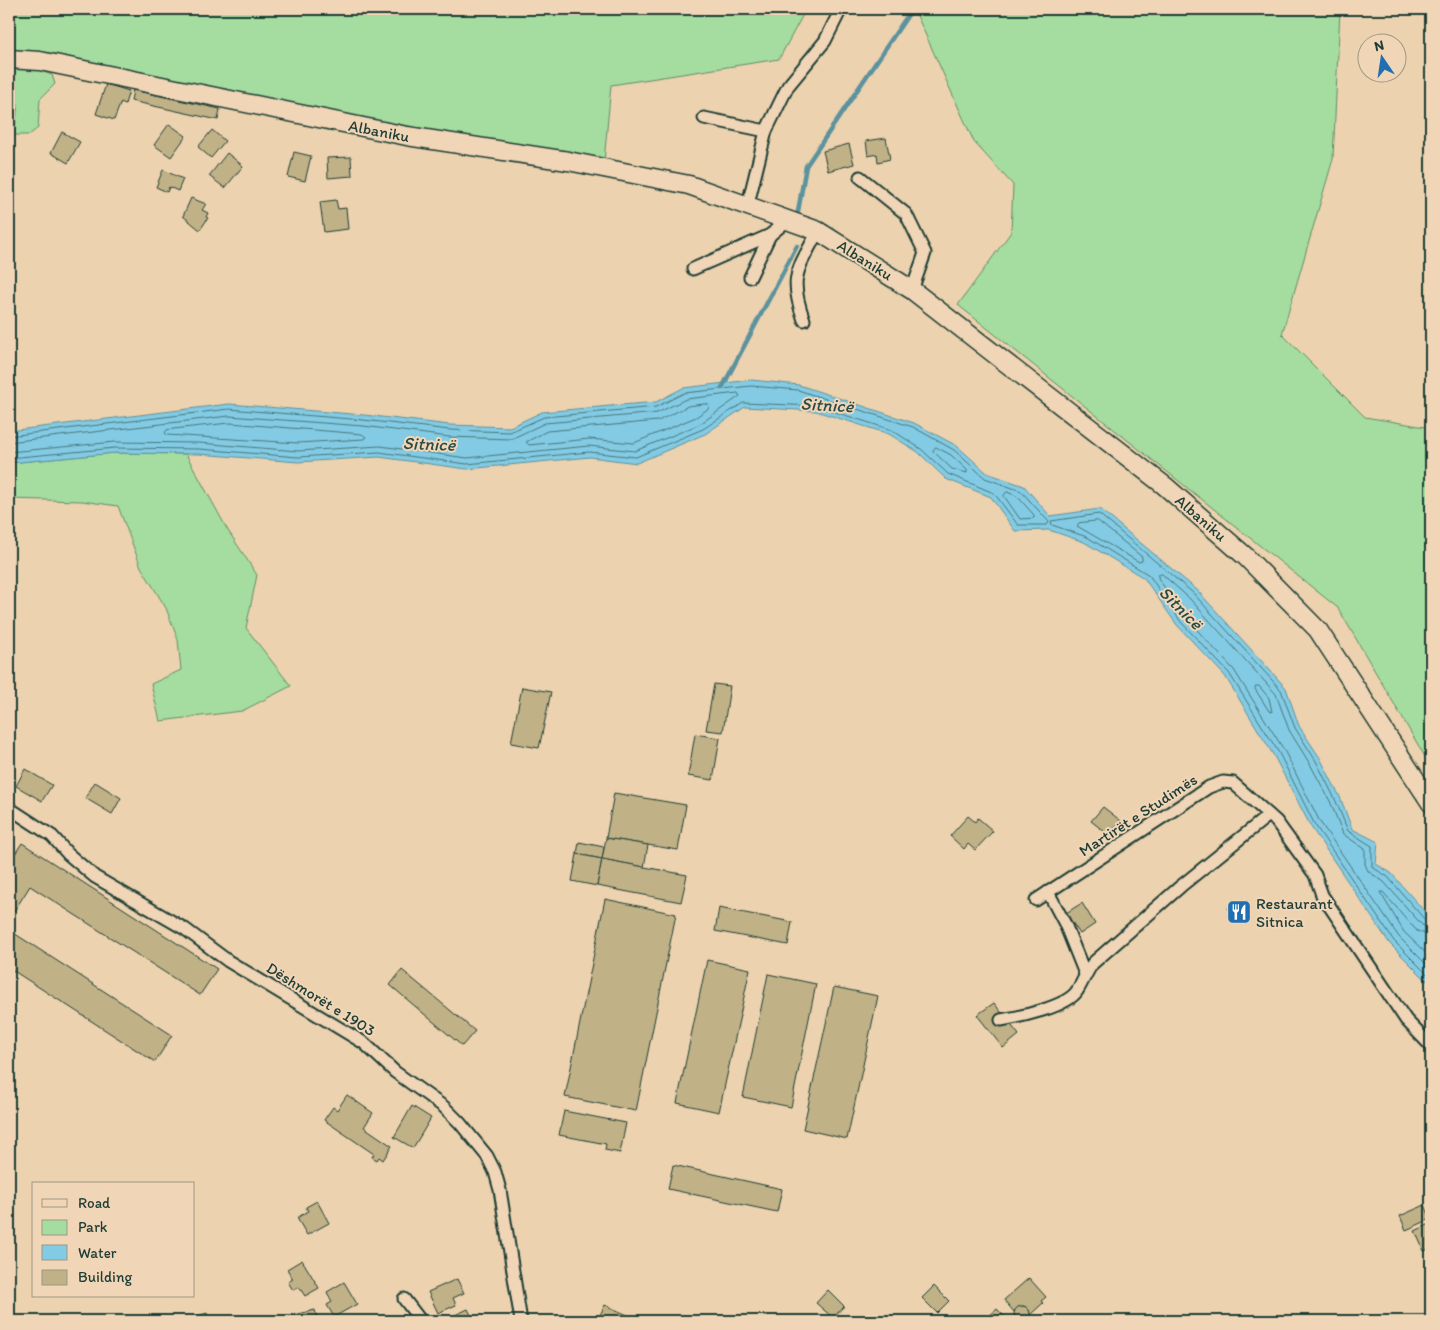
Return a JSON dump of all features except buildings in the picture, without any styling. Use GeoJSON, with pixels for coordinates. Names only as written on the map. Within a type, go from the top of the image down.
{"type":"FeatureCollection","features":[{"type":"Feature","properties":{"kind":"main road","name":"Albaniku"},"geometry":{"type":"LineString","coordinates":[[9,59],[40,61],[407,136],[568,161],[689,185],[748,204],[818,231],[912,290],[1164,486],[1245,556],[1318,630],[1431,802]]}},
{"type":"Feature","properties":{"kind":"street"},"geometry":{"type":"LineString","coordinates":[[748,204],[766,131],[788,86],[825,41],[841,9]]}},
{"type":"Feature","properties":{"kind":"street"},"geometry":{"type":"LineString","coordinates":[[704,118],[766,131]]}},
{"type":"Feature","properties":{"kind":"street","name":"Albaniku"},"geometry":{"type":"LineString","coordinates":[[860,176],[906,214],[925,253],[912,290]]}},
{"type":"Feature","properties":{"kind":"street"},"geometry":{"type":"LineString","coordinates":[[693,269],[770,236],[789,219]]}},
{"type":"Feature","properties":{"kind":"street","name":"Albaniku"},"geometry":{"type":"LineString","coordinates":[[804,320],[797,300],[795,276],[818,231]]}},
{"type":"Feature","properties":{"kind":"street"},"geometry":{"type":"LineString","coordinates":[[750,277],[770,236]]}},
{"type":"Feature","properties":{"kind":"street","name":"Martirët e Studimës"},"geometry":{"type":"LineString","coordinates":[[1036,900],[1209,787],[1223,782],[1233,784],[1269,815],[1315,875],[1322,895],[1406,1020],[1431,1046]]}},
{"type":"Feature","properties":{"kind":"street","name":"Dëshmorët e 1903"},"geometry":{"type":"LineString","coordinates":[[9,808],[52,836],[68,854],[95,876],[185,929],[228,961],[364,1043],[395,1072],[450,1113],[480,1147],[495,1172],[500,1190],[522,1321]]}},
{"type":"Feature","properties":{"kind":"street"},"geometry":{"type":"LineString","coordinates":[[1001,1020],[1028,1015],[1058,1004],[1077,992],[1085,974],[1093,964],[1181,886],[1269,815]]}},
{"type":"Feature","properties":{"kind":"street"},"geometry":{"type":"LineString","coordinates":[[1048,892],[1065,924],[1085,974]]}},
{"type":"Feature","properties":{"kind":"street"},"geometry":{"type":"LineString","coordinates":[[404,1299],[421,1321]]}},
{"type":"Feature","properties":{"kind":"green space"},"geometry":{"type":"Polygon","coordinates":[[[9,9],[806,9],[779,59],[611,85],[604,162],[9,53],[9,9]]]}},
{"type":"Feature","properties":{"kind":"green space"},"geometry":{"type":"Polygon","coordinates":[[[914,9],[1340,9],[1333,159],[1282,334],[1365,417],[1431,428],[1431,767],[1338,608],[958,305],[1011,232],[1013,185],[974,142],[914,9]]]}},
{"type":"Feature","properties":{"kind":"green space"},"geometry":{"type":"Polygon","coordinates":[[[9,69],[35,69],[52,75],[55,84],[40,99],[38,128],[29,135],[14,135],[18,104],[9,105],[9,69]]]}},
{"type":"Feature","properties":{"kind":"green space"},"geometry":{"type":"Polygon","coordinates":[[[114,453],[186,454],[227,529],[257,575],[246,628],[291,686],[242,711],[160,721],[151,684],[181,670],[178,640],[166,608],[141,567],[118,506],[82,501],[9,499],[9,463],[114,453]]]}},
{"type":"Feature","properties":{"kind":"water","name":"Sitnicë"},"geometry":{"type":"Polygon","coordinates":[[[751,380],[799,385],[914,423],[957,446],[987,473],[1024,486],[1050,516],[1100,509],[1197,590],[1286,688],[1299,726],[1320,758],[1340,797],[1352,829],[1378,842],[1376,864],[1391,873],[1431,919],[1431,985],[1390,944],[1311,827],[1274,756],[1225,676],[1177,625],[1144,578],[1084,542],[1049,530],[1015,531],[991,497],[946,479],[918,452],[889,434],[816,411],[745,407],[705,434],[637,463],[590,457],[467,469],[379,457],[298,462],[199,454],[115,453],[9,463],[9,431],[229,404],[364,415],[450,425],[510,427],[542,412],[656,402],[683,388],[751,380]]]}},
{"type":"Feature","properties":{"kind":"waterway"},"geometry":{"type":"LineString","coordinates":[[797,217],[806,166],[912,9]]}},
{"type":"Feature","properties":{"kind":"waterway"},"geometry":{"type":"LineString","coordinates":[[722,388],[797,246]]}},
{"type":"Feature","properties":{"kind":"place","name":"Restaurant Sitnica"},"geometry":{"type":"Point","coordinates":[1239,912]}}]}
